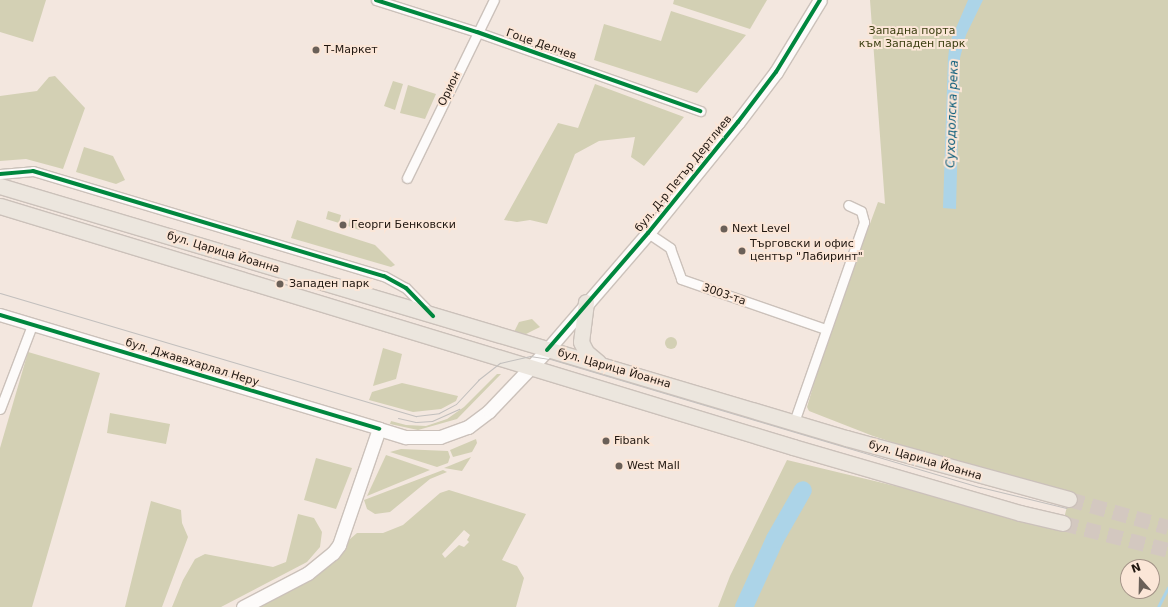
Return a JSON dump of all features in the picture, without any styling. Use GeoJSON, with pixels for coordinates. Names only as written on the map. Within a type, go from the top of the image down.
{"type":"FeatureCollection","features":[{"type":"Feature","properties":{"kind":"main road","name":"бул. Д-р Петър Дертлиев"},"geometry":{"type":"LineString","coordinates":[[379,429],[406,437],[440,437],[454,434],[479,420],[547,350],[586,302],[648,233],[776,72],[820,0]]}},
{"type":"Feature","properties":{"kind":"main road","name":"бул. Царица Йоанна"},"geometry":{"type":"LineString","coordinates":[[0,186],[547,350],[976,475],[1069,499]]}},
{"type":"Feature","properties":{"kind":"main road","name":"бул. Царица Йоанна"},"geometry":{"type":"LineString","coordinates":[[0,206],[530,368],[949,492],[1063,523]]}},
{"type":"Feature","properties":{"kind":"main road"},"geometry":{"type":"LineString","coordinates":[[586,302],[581,342],[588,354],[602,365]]}},
{"type":"Feature","properties":{"kind":"main road"},"geometry":{"type":"LineString","coordinates":[[243,607],[308,573],[333,553],[338,545],[379,429]]}},
{"type":"Feature","properties":{"kind":"street","name":"Гоце Делчев"},"geometry":{"type":"LineString","coordinates":[[376,0],[477,32],[700,111]]}},
{"type":"Feature","properties":{"kind":"street","name":"Орион"},"geometry":{"type":"LineString","coordinates":[[407,178],[477,32],[494,0]]}},
{"type":"Feature","properties":{"kind":"street"},"geometry":{"type":"LineString","coordinates":[[0,174],[33,171],[384,276],[406,288],[433,316]]}},
{"type":"Feature","properties":{"kind":"street"},"geometry":{"type":"LineString","coordinates":[[794,422],[825,329],[864,222],[861,211],[848,205]]}},
{"type":"Feature","properties":{"kind":"street","name":"3003-та"},"geometry":{"type":"LineString","coordinates":[[648,233],[670,248],[681,279],[825,329]]}},
{"type":"Feature","properties":{"kind":"street","name":"бул. Джавахарлал Неру"},"geometry":{"type":"LineString","coordinates":[[0,315],[379,429]]}},
{"type":"Feature","properties":{"kind":"street"},"geometry":{"type":"LineString","coordinates":[[1,405],[32,325]]}},
{"type":"Feature","properties":{"kind":"green space"},"geometry":{"type":"Polygon","coordinates":[[[0,0],[46,0],[33,42],[0,32],[0,0]]]}},
{"type":"Feature","properties":{"kind":"green space"},"geometry":{"type":"Polygon","coordinates":[[[674,0],[767,0],[750,29],[673,4],[674,0]]]}},
{"type":"Feature","properties":{"kind":"green space","name":"Западна порта към Западен парк"},"geometry":{"type":"Polygon","coordinates":[[[870,0],[1168,0],[1168,607],[718,607],[730,576],[787,460],[1062,526],[1069,499],[873,436],[809,411],[807,407],[826,343],[878,202],[885,204],[870,0]]]}},
{"type":"Feature","properties":{"kind":"green space"},"geometry":{"type":"Polygon","coordinates":[[[671,11],[746,35],[697,93],[594,60],[604,24],[661,41],[671,11]]]}},
{"type":"Feature","properties":{"kind":"green space"},"geometry":{"type":"Polygon","coordinates":[[[55,76],[85,108],[63,169],[26,159],[0,161],[0,96],[37,91],[49,77],[55,76]]]}},
{"type":"Feature","properties":{"kind":"green space"},"geometry":{"type":"Polygon","coordinates":[[[393,81],[403,84],[395,110],[384,106],[393,81]]]}},
{"type":"Feature","properties":{"kind":"green space"},"geometry":{"type":"Polygon","coordinates":[[[595,84],[684,117],[644,166],[631,157],[635,137],[599,141],[575,154],[547,224],[530,220],[517,222],[504,220],[558,123],[578,128],[595,84]]]}},
{"type":"Feature","properties":{"kind":"green space"},"geometry":{"type":"Polygon","coordinates":[[[408,85],[436,94],[425,119],[400,113],[408,85]]]}},
{"type":"Feature","properties":{"kind":"green space"},"geometry":{"type":"Polygon","coordinates":[[[84,147],[113,156],[125,180],[116,184],[76,172],[84,147]]]}},
{"type":"Feature","properties":{"kind":"green space"},"geometry":{"type":"Polygon","coordinates":[[[328,211],[341,215],[339,223],[326,219],[328,211]]]}},
{"type":"Feature","properties":{"kind":"green space"},"geometry":{"type":"Polygon","coordinates":[[[350,218],[366,223],[364,228],[359,230],[348,226],[350,218]]]}},
{"type":"Feature","properties":{"kind":"green space"},"geometry":{"type":"Polygon","coordinates":[[[297,220],[375,245],[395,265],[391,267],[291,238],[297,220]]]}},
{"type":"Feature","properties":{"kind":"green space"},"geometry":{"type":"Polygon","coordinates":[[[532,319],[540,327],[526,334],[514,332],[519,322],[532,319]]]}},
{"type":"Feature","properties":{"kind":"green space"},"geometry":{"type":"Polygon","coordinates":[[[669,337],[673,337],[677,343],[673,349],[669,349],[665,345],[665,341],[669,337]]]}},
{"type":"Feature","properties":{"kind":"green space"},"geometry":{"type":"Polygon","coordinates":[[[383,348],[402,354],[396,379],[373,386],[383,348]]]}},
{"type":"Feature","properties":{"kind":"green space"},"geometry":{"type":"Polygon","coordinates":[[[28,352],[100,373],[32,607],[0,607],[0,448],[28,352]]]}},
{"type":"Feature","properties":{"kind":"green space"},"geometry":{"type":"Polygon","coordinates":[[[497,374],[501,374],[457,419],[418,430],[390,424],[391,421],[406,425],[426,426],[447,419],[464,407],[497,374]]]}},
{"type":"Feature","properties":{"kind":"green space"},"geometry":{"type":"Polygon","coordinates":[[[402,383],[458,396],[456,401],[441,409],[413,412],[369,400],[372,392],[402,383]]]}},
{"type":"Feature","properties":{"kind":"green space"},"geometry":{"type":"Polygon","coordinates":[[[110,413],[170,424],[166,444],[107,433],[110,413]]]}},
{"type":"Feature","properties":{"kind":"green space"},"geometry":{"type":"Polygon","coordinates":[[[476,439],[477,443],[472,452],[453,457],[450,450],[476,439]]]}},
{"type":"Feature","properties":{"kind":"green space"},"geometry":{"type":"Polygon","coordinates":[[[401,449],[448,451],[450,457],[448,463],[437,467],[390,452],[401,449]]]}},
{"type":"Feature","properties":{"kind":"green space"},"geometry":{"type":"Polygon","coordinates":[[[386,455],[430,470],[367,496],[386,455]]]}},
{"type":"Feature","properties":{"kind":"green space"},"geometry":{"type":"Polygon","coordinates":[[[471,457],[462,471],[444,468],[471,457]]]}},
{"type":"Feature","properties":{"kind":"green space"},"geometry":{"type":"Polygon","coordinates":[[[316,458],[352,468],[336,509],[304,500],[316,458]]]}},
{"type":"Feature","properties":{"kind":"green space"},"geometry":{"type":"Polygon","coordinates":[[[443,470],[447,472],[430,479],[390,512],[375,514],[367,509],[364,500],[443,470]]]}},
{"type":"Feature","properties":{"kind":"green space"},"geometry":{"type":"Polygon","coordinates":[[[449,490],[526,514],[502,560],[517,566],[524,578],[516,607],[258,607],[311,580],[339,558],[350,539],[357,533],[383,533],[403,525],[440,493],[449,490]],[[464,530],[442,554],[445,558],[459,545],[464,547],[469,542],[467,540],[470,535],[464,530]]]}},
{"type":"Feature","properties":{"kind":"green space"},"geometry":{"type":"Polygon","coordinates":[[[151,501],[181,510],[182,523],[188,537],[162,607],[125,607],[151,501]]]}},
{"type":"Feature","properties":{"kind":"green space"},"geometry":{"type":"Polygon","coordinates":[[[298,514],[314,518],[322,532],[320,547],[307,562],[221,607],[172,607],[183,580],[195,559],[205,554],[273,567],[286,562],[298,514]]]}},
{"type":"Feature","properties":{"kind":"water"},"geometry":{"type":"Polygon","coordinates":[[[968,0],[983,0],[966,35],[960,58],[956,209],[943,208],[948,58],[950,42],[968,0]]]}},
{"type":"Feature","properties":{"kind":"waterway","name":"Суходолска река"},"geometry":{"type":"LineString","coordinates":[[744,607],[775,539],[803,490]]}},
{"type":"Feature","properties":{"kind":"waterway"},"geometry":{"type":"LineString","coordinates":[[1158,607],[1168,587]]}},
{"type":"Feature","properties":{"kind":"tunnel"},"geometry":{"type":"LineString","coordinates":[[1069,499],[1168,527]]}},
{"type":"Feature","properties":{"kind":"tunnel"},"geometry":{"type":"LineString","coordinates":[[1063,523],[1168,550]]}},
{"type":"Feature","properties":{"kind":"tram line"},"geometry":{"type":"LineString","coordinates":[[0,293],[416,416],[439,413],[456,404],[478,380],[500,363],[530,356],[550,359],[980,487],[1067,508]]}},
{"type":"Feature","properties":{"kind":"tram line"},"geometry":{"type":"LineString","coordinates":[[398,418],[416,422],[432,421],[459,409]]}},
{"type":"Feature","properties":{"kind":"cycle path"},"geometry":{"type":"LineString","coordinates":[[376,0],[477,32],[700,111]]}},
{"type":"Feature","properties":{"kind":"cycle path"},"geometry":{"type":"LineString","coordinates":[[547,350],[648,233],[738,122],[776,72],[820,0]]}},
{"type":"Feature","properties":{"kind":"cycle path"},"geometry":{"type":"LineString","coordinates":[[0,174],[33,171],[384,276],[406,288],[433,316]]}},
{"type":"Feature","properties":{"kind":"cycle path"},"geometry":{"type":"LineString","coordinates":[[0,315],[379,429]]}},
{"type":"Feature","properties":{"kind":"place","name":"Т-Маркет"},"geometry":{"type":"Point","coordinates":[316,50]}},
{"type":"Feature","properties":{"kind":"place","name":"Георги Бенковски"},"geometry":{"type":"Point","coordinates":[343,225]}},
{"type":"Feature","properties":{"kind":"place","name":"Next Level"},"geometry":{"type":"Point","coordinates":[724,229]}},
{"type":"Feature","properties":{"kind":"place","name":"Търговски и офис център \"Лабиринт\""},"geometry":{"type":"Point","coordinates":[742,251]}},
{"type":"Feature","properties":{"kind":"place","name":"Западен парк"},"geometry":{"type":"Point","coordinates":[280,284]}},
{"type":"Feature","properties":{"kind":"place","name":"Fibank"},"geometry":{"type":"Point","coordinates":[606,441]}},
{"type":"Feature","properties":{"kind":"place","name":"West Mall"},"geometry":{"type":"Point","coordinates":[619,466]}}]}
